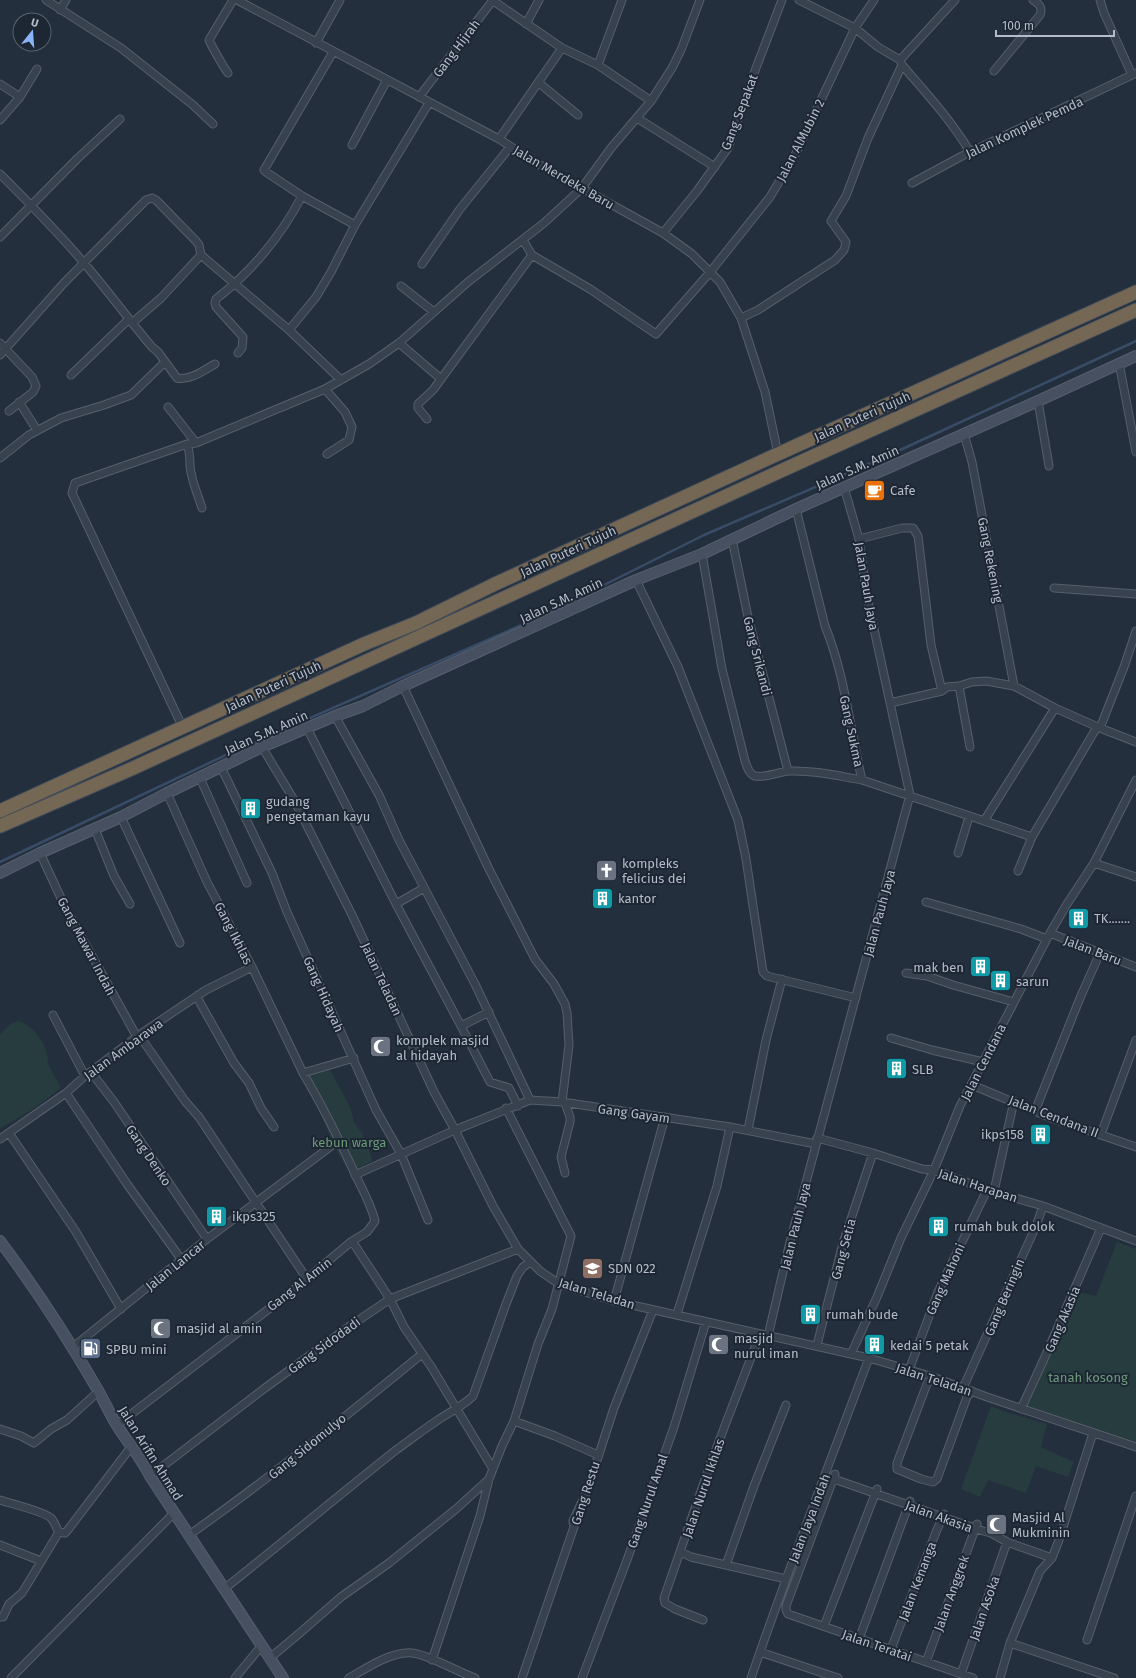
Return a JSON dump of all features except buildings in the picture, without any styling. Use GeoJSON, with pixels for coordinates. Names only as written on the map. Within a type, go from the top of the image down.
{"type":"FeatureCollection","features":[{"type":"Feature","properties":{"kind":"highway","name":"Jalan Puteri Tujuh"},"geometry":{"type":"LineString","coordinates":[[0,811],[364,644],[416,623],[496,584],[778,454],[1136,292]]}},
{"type":"Feature","properties":{"kind":"highway"},"geometry":{"type":"LineString","coordinates":[[1123,298],[1133,311]]}},
{"type":"Feature","properties":{"kind":"highway","name":"Jalan Puteri Tujuh"},"geometry":{"type":"LineString","coordinates":[[0,826],[152,759],[784,468],[1133,311]]}},
{"type":"Feature","properties":{"kind":"street"},"geometry":{"type":"LineString","coordinates":[[46,0],[121,48],[193,105],[213,124]]}},
{"type":"Feature","properties":{"kind":"street"},"geometry":{"type":"LineString","coordinates":[[60,10],[66,0]]}},
{"type":"Feature","properties":{"kind":"street"},"geometry":{"type":"LineString","coordinates":[[228,73],[224,69],[209,40],[233,0]]}},
{"type":"Feature","properties":{"kind":"street","name":"Jalan Merdeka Baru"},"geometry":{"type":"LineString","coordinates":[[237,0],[499,139],[510,147],[663,233],[692,254],[711,271],[729,295],[741,318],[765,392],[778,454]]}},
{"type":"Feature","properties":{"kind":"street"},"geometry":{"type":"LineString","coordinates":[[316,43],[340,0]]}},
{"type":"Feature","properties":{"kind":"street"},"geometry":{"type":"LineString","coordinates":[[493,0],[562,48],[598,65],[651,101]]}},
{"type":"Feature","properties":{"kind":"street","name":"Gang Hijrah"},"geometry":{"type":"LineString","coordinates":[[420,97],[493,0]]}},
{"type":"Feature","properties":{"kind":"street"},"geometry":{"type":"LineString","coordinates":[[526,24],[540,0]]}},
{"type":"Feature","properties":{"kind":"street"},"geometry":{"type":"LineString","coordinates":[[598,65],[622,0]]}},
{"type":"Feature","properties":{"kind":"street"},"geometry":{"type":"LineString","coordinates":[[183,728],[72,490],[75,483],[188,444],[196,443],[325,389],[369,364],[399,343],[468,282],[544,223],[582,188],[611,148],[651,101],[672,68],[681,50],[700,0]]}},
{"type":"Feature","properties":{"kind":"street","name":"Gang Sepakat"},"geometry":{"type":"LineString","coordinates":[[663,233],[715,168],[728,148],[782,0]]}},
{"type":"Feature","properties":{"kind":"street"},"geometry":{"type":"LineString","coordinates":[[799,0],[855,28],[901,63],[938,106],[970,152]]}},
{"type":"Feature","properties":{"kind":"street","name":"Jalan AlMubin 2"},"geometry":{"type":"LineString","coordinates":[[532,256],[590,289],[656,334],[711,271],[770,197],[796,153],[855,28],[874,0]]}},
{"type":"Feature","properties":{"kind":"street"},"geometry":{"type":"LineString","coordinates":[[741,318],[758,310],[817,272],[835,260],[844,250],[846,242],[831,221],[846,196],[868,138],[901,63],[955,0]]}},
{"type":"Feature","properties":{"kind":"street"},"geometry":{"type":"LineString","coordinates":[[994,71],[1040,15],[1042,10],[1041,7],[1033,0]]}},
{"type":"Feature","properties":{"kind":"street"},"geometry":{"type":"LineString","coordinates":[[1103,1],[1104,13],[1134,74]]}},
{"type":"Feature","properties":{"kind":"street"},"geometry":{"type":"LineString","coordinates":[[499,139],[562,48]]}},
{"type":"Feature","properties":{"kind":"street"},"geometry":{"type":"LineString","coordinates":[[333,52],[264,170],[302,196],[355,225]]}},
{"type":"Feature","properties":{"kind":"street"},"geometry":{"type":"LineString","coordinates":[[0,120],[20,97],[37,69]]}},
{"type":"Feature","properties":{"kind":"street","name":"Jalan Komplek Pemda"},"geometry":{"type":"LineString","coordinates":[[912,183],[970,152],[1134,74]]}},
{"type":"Feature","properties":{"kind":"street"},"geometry":{"type":"LineString","coordinates":[[352,144],[387,80]]}},
{"type":"Feature","properties":{"kind":"street"},"geometry":{"type":"LineString","coordinates":[[539,83],[578,115]]}},
{"type":"Feature","properties":{"kind":"street"},"geometry":{"type":"LineString","coordinates":[[0,84],[20,97]]}},
{"type":"Feature","properties":{"kind":"street"},"geometry":{"type":"LineString","coordinates":[[289,330],[316,297],[355,225],[429,103]]}},
{"type":"Feature","properties":{"kind":"street"},"geometry":{"type":"LineString","coordinates":[[637,118],[715,168]]}},
{"type":"Feature","properties":{"kind":"street"},"geometry":{"type":"LineString","coordinates":[[0,237],[78,158],[120,119]]}},
{"type":"Feature","properties":{"kind":"street"},"geometry":{"type":"LineString","coordinates":[[422,264],[460,209],[510,147]]}},
{"type":"Feature","properties":{"kind":"street"},"geometry":{"type":"LineString","coordinates":[[0,174],[31,205],[85,264],[152,347],[158,352],[177,378],[182,379],[192,376],[215,364]]}},
{"type":"Feature","properties":{"kind":"street"},"geometry":{"type":"LineString","coordinates":[[238,353],[242,348],[243,337],[216,307],[216,299],[235,285],[266,252],[302,196]]}},
{"type":"Feature","properties":{"kind":"street"},"geometry":{"type":"LineString","coordinates":[[0,355],[3,345],[63,284],[85,264],[146,200],[152,198],[156,200],[196,241],[199,245],[201,255],[289,330],[341,380]]}},
{"type":"Feature","properties":{"kind":"street"},"geometry":{"type":"LineString","coordinates":[[427,419],[418,408],[418,404],[433,390],[532,256],[523,240]]}},
{"type":"Feature","properties":{"kind":"street"},"geometry":{"type":"LineString","coordinates":[[71,375],[131,321],[161,298],[201,255]]}},
{"type":"Feature","properties":{"kind":"street"},"geometry":{"type":"LineString","coordinates":[[401,286],[434,312]]}},
{"type":"Feature","properties":{"kind":"street"},"geometry":{"type":"LineString","coordinates":[[399,343],[441,379]]}},
{"type":"Feature","properties":{"kind":"street"},"geometry":{"type":"LineString","coordinates":[[3,345],[35,382],[36,386],[33,392],[9,411]]}},
{"type":"Feature","properties":{"kind":"street","name":"Jalan S.M. Amin"},"geometry":{"type":"LineString","coordinates":[[0,873],[40,853],[121,817],[262,747],[335,716],[363,706],[403,686],[636,580],[702,554],[844,487],[1136,356]]}},
{"type":"Feature","properties":{"kind":"street"},"geometry":{"type":"LineString","coordinates":[[0,458],[37,430],[61,418],[131,395],[165,362]]}},
{"type":"Feature","properties":{"kind":"street"},"geometry":{"type":"LineString","coordinates":[[1119,363],[1136,452]]}},
{"type":"Feature","properties":{"kind":"street"},"geometry":{"type":"LineString","coordinates":[[325,389],[346,412],[352,427],[349,440],[327,454]]}},
{"type":"Feature","properties":{"kind":"street"},"geometry":{"type":"LineString","coordinates":[[1038,401],[1049,466]]}},
{"type":"Feature","properties":{"kind":"street"},"geometry":{"type":"LineString","coordinates":[[19,402],[37,430]]}},
{"type":"Feature","properties":{"kind":"street"},"geometry":{"type":"LineString","coordinates":[[168,407],[196,443]]}},
{"type":"Feature","properties":{"kind":"street","name":"Gang Rekening"},"geometry":{"type":"LineString","coordinates":[[964,434],[972,462],[994,572],[1014,686]]}},
{"type":"Feature","properties":{"kind":"street"},"geometry":{"type":"LineString","coordinates":[[188,444],[192,476],[202,508]]}},
{"type":"Feature","properties":{"kind":"street","name":"Jalan Pauh Jaya"},"geometry":{"type":"LineString","coordinates":[[768,1336],[816,1141],[910,795],[866,592],[859,539],[844,487]]}},
{"type":"Feature","properties":{"kind":"street","name":"Gang Sukma"},"geometry":{"type":"LineString","coordinates":[[796,509],[825,626],[832,642],[842,679],[862,780],[1032,837]]}},
{"type":"Feature","properties":{"kind":"street"},"geometry":{"type":"LineString","coordinates":[[859,539],[902,528],[913,528],[916,531],[918,536],[931,645],[942,691]]}},
{"type":"Feature","properties":{"kind":"street","name":"Gang Srikandi"},"geometry":{"type":"LineString","coordinates":[[732,539],[748,617],[788,771]]}},
{"type":"Feature","properties":{"kind":"street"},"geometry":{"type":"LineString","coordinates":[[702,554],[722,669],[745,762],[749,771],[753,775],[760,776],[788,771],[813,772],[862,780]]}},
{"type":"Feature","properties":{"kind":"street"},"geometry":{"type":"LineString","coordinates":[[636,580],[678,666],[738,820],[746,859],[763,972],[767,976],[856,998]]}},
{"type":"Feature","properties":{"kind":"street"},"geometry":{"type":"LineString","coordinates":[[1054,588],[1136,594]]}},
{"type":"Feature","properties":{"kind":"street"},"geometry":{"type":"LineString","coordinates":[[1018,871],[1032,837],[1098,728],[1124,667],[1136,631]]}},
{"type":"Feature","properties":{"kind":"street"},"geometry":{"type":"LineString","coordinates":[[890,703],[942,691],[947,687],[986,681],[1014,686],[1055,708],[1098,728],[1136,742]]}},
{"type":"Feature","properties":{"kind":"street"},"geometry":{"type":"LineString","coordinates":[[403,686],[488,867],[535,959],[554,984],[565,1004],[570,1044],[564,1103],[570,1117],[562,1157],[565,1173]]}},
{"type":"Feature","properties":{"kind":"street"},"geometry":{"type":"LineString","coordinates":[[959,686],[970,747]]}},
{"type":"Feature","properties":{"kind":"street"},"geometry":{"type":"LineString","coordinates":[[984,821],[1055,708]]}},
{"type":"Feature","properties":{"kind":"street"},"geometry":{"type":"LineString","coordinates":[[335,716],[379,795],[424,888],[489,1012],[530,1100],[518,1106],[506,1108],[355,1175]]}},
{"type":"Feature","properties":{"kind":"street"},"geometry":{"type":"LineString","coordinates":[[307,728],[396,904],[490,1082],[510,1088],[518,1106]]}},
{"type":"Feature","properties":{"kind":"street","name":"Jalan Teladan"},"geometry":{"type":"LineString","coordinates":[[262,747],[294,800],[353,917],[434,1092],[493,1206],[518,1249],[540,1271],[559,1284],[614,1301],[677,1314],[768,1336],[817,1345],[930,1376],[1021,1409],[1136,1447]]}},
{"type":"Feature","properties":{"kind":"street","name":"Gang Hidayah"},"geometry":{"type":"LineString","coordinates":[[221,767],[272,873],[287,912],[354,1058],[376,1110],[401,1154],[428,1220]]}},
{"type":"Feature","properties":{"kind":"street"},"geometry":{"type":"LineString","coordinates":[[200,778],[247,883]]}},
{"type":"Feature","properties":{"kind":"street","name":"Jalan Cendana"},"geometry":{"type":"LineString","coordinates":[[851,1354],[877,1297],[901,1238],[934,1170],[960,1106],[1049,936],[1067,904],[1094,863],[1136,780]]}},
{"type":"Feature","properties":{"kind":"street","name":"Gang Ikhlas"},"geometry":{"type":"LineString","coordinates":[[167,793],[207,882],[252,967],[303,1073],[320,1102],[373,1211]]}},
{"type":"Feature","properties":{"kind":"street"},"geometry":{"type":"LineString","coordinates":[[121,817],[180,943]]}},
{"type":"Feature","properties":{"kind":"street"},"geometry":{"type":"LineString","coordinates":[[958,853],[969,817]]}},
{"type":"Feature","properties":{"kind":"street"},"geometry":{"type":"LineString","coordinates":[[95,829],[114,876],[130,904]]}},
{"type":"Feature","properties":{"kind":"street","name":"Gang Mawar Indah"},"geometry":{"type":"LineString","coordinates":[[40,853],[70,915],[138,1036],[185,1101],[199,1117],[306,1279]]}},
{"type":"Feature","properties":{"kind":"street"},"geometry":{"type":"LineString","coordinates":[[1094,863],[1136,877]]}},
{"type":"Feature","properties":{"kind":"street"},"geometry":{"type":"LineString","coordinates":[[396,904],[424,888]]}},
{"type":"Feature","properties":{"kind":"street","name":"Jalan Baru"},"geometry":{"type":"LineString","coordinates":[[926,902],[1049,936],[1136,967]]}},
{"type":"Feature","properties":{"kind":"street"},"geometry":{"type":"LineString","coordinates":[[1035,1111],[1100,953]]}},
{"type":"Feature","properties":{"kind":"street","name":"Jalan Ambarawa"},"geometry":{"type":"LineString","coordinates":[[0,1139],[66,1093],[88,1074],[138,1036],[198,995],[252,967]]}},
{"type":"Feature","properties":{"kind":"street"},"geometry":{"type":"LineString","coordinates":[[906,973],[927,976],[985,995],[1014,1002]]}},
{"type":"Feature","properties":{"kind":"street"},"geometry":{"type":"LineString","coordinates":[[748,1130],[766,1040],[782,979]]}},
{"type":"Feature","properties":{"kind":"street"},"geometry":{"type":"LineString","coordinates":[[198,995],[199,1001],[234,1063],[249,1083],[261,1108],[274,1127]]}},
{"type":"Feature","properties":{"kind":"street"},"geometry":{"type":"LineString","coordinates":[[461,1026],[489,1012]]}},
{"type":"Feature","properties":{"kind":"street","name":"Gang Denko"},"geometry":{"type":"LineString","coordinates":[[54,1014],[88,1074],[114,1102],[207,1239]]}},
{"type":"Feature","properties":{"kind":"street"},"geometry":{"type":"LineString","coordinates":[[891,1038],[932,1050],[983,1062]]}},
{"type":"Feature","properties":{"kind":"street"},"geometry":{"type":"LineString","coordinates":[[1101,1134],[1136,1040]]}},
{"type":"Feature","properties":{"kind":"street"},"geometry":{"type":"LineString","coordinates":[[303,1073],[354,1058]]}},
{"type":"Feature","properties":{"kind":"street","name":"Jalan Cendana II"},"geometry":{"type":"LineString","coordinates":[[972,1085],[1014,1101],[1035,1111],[1136,1146]]}},
{"type":"Feature","properties":{"kind":"street"},"geometry":{"type":"LineString","coordinates":[[66,1093],[181,1259]]}},
{"type":"Feature","properties":{"kind":"street","name":"Gang Gayam"},"geometry":{"type":"LineString","coordinates":[[530,1100],[564,1103],[816,1141]]}},
{"type":"Feature","properties":{"kind":"street","name":"Gang Mahoni"},"geometry":{"type":"LineString","coordinates":[[909,1370],[938,1292],[991,1190],[1014,1101]]}},
{"type":"Feature","properties":{"kind":"street"},"geometry":{"type":"LineString","coordinates":[[432,1660],[480,1516],[489,1479],[514,1421],[538,1344],[552,1309],[571,1236],[506,1108]]}},
{"type":"Feature","properties":{"kind":"street"},"geometry":{"type":"LineString","coordinates":[[614,1301],[665,1118]]}},
{"type":"Feature","properties":{"kind":"street"},"geometry":{"type":"LineString","coordinates":[[677,1314],[717,1186],[730,1127]]}},
{"type":"Feature","properties":{"kind":"street"},"geometry":{"type":"LineString","coordinates":[[9,1133],[76,1232],[121,1309]]}},
{"type":"Feature","properties":{"kind":"street","name":"Jalan Lancar"},"geometry":{"type":"LineString","coordinates":[[72,1348],[181,1259],[338,1141]]}},
{"type":"Feature","properties":{"kind":"street","name":"Jalan Harapan"},"geometry":{"type":"LineString","coordinates":[[816,1141],[873,1153],[922,1169],[934,1170],[1043,1206],[1136,1241]]}},
{"type":"Feature","properties":{"kind":"street","name":"Gang Setia"},"geometry":{"type":"LineString","coordinates":[[817,1345],[843,1243],[873,1153]]}},
{"type":"Feature","properties":{"kind":"street","name":"Gang Beringin"},"geometry":{"type":"LineString","coordinates":[[964,1388],[1036,1226],[1043,1206]]}},
{"type":"Feature","properties":{"kind":"street","name":"Gang Al Amin"},"geometry":{"type":"LineString","coordinates":[[116,1424],[306,1279],[352,1241],[368,1232],[375,1221],[373,1211]]}},
{"type":"Feature","properties":{"kind":"street","name":"Gang Akasia"},"geometry":{"type":"LineString","coordinates":[[1021,1409],[1101,1228]]}},
{"type":"Feature","properties":{"kind":"street","name":"Jalan Arifin Ahmad"},"geometry":{"type":"LineString","coordinates":[[0,1241],[39,1296],[72,1348],[131,1448],[142,1460],[150,1476],[283,1678]]}},
{"type":"Feature","properties":{"kind":"street"},"geometry":{"type":"LineString","coordinates":[[352,1241],[390,1299],[404,1327],[493,1469]]}},
{"type":"Feature","properties":{"kind":"street","name":"Gang Sidodadi"},"geometry":{"type":"LineString","coordinates":[[150,1476],[271,1384],[390,1299],[518,1249]]}},
{"type":"Feature","properties":{"kind":"street"},"geometry":{"type":"LineString","coordinates":[[224,1590],[326,1505],[397,1450],[467,1402],[473,1396],[517,1276],[523,1267],[530,1262]]}},
{"type":"Feature","properties":{"kind":"street","name":"Gang Restu"},"geometry":{"type":"LineString","coordinates":[[522,1678],[560,1570],[574,1526],[573,1521],[587,1491],[614,1408],[653,1310]]}},
{"type":"Feature","properties":{"kind":"street","name":"Gang Nurul Amal"},"geometry":{"type":"LineString","coordinates":[[582,1678],[627,1560],[671,1434],[706,1322]]}},
{"type":"Feature","properties":{"kind":"street","name":"Jalan Nurul Ikhlas"},"geometry":{"type":"LineString","coordinates":[[703,1620],[675,1609],[665,1603],[664,1598],[711,1462],[760,1334]]}},
{"type":"Feature","properties":{"kind":"street","name":"Gang Sidomulyo"},"geometry":{"type":"LineString","coordinates":[[189,1535],[241,1499],[289,1462],[422,1354]]}},
{"type":"Feature","properties":{"kind":"street","name":"Jalan Jaya Indah"},"geometry":{"type":"LineString","coordinates":[[751,1678],[868,1358]]}},
{"type":"Feature","properties":{"kind":"street"},"geometry":{"type":"LineString","coordinates":[[930,1376],[897,1469],[921,1479],[933,1482],[937,1479],[967,1397],[972,1391]]}},
{"type":"Feature","properties":{"kind":"street"},"geometry":{"type":"LineString","coordinates":[[0,1429],[21,1436],[34,1443],[51,1429],[67,1420],[98,1391]]}},
{"type":"Feature","properties":{"kind":"street"},"geometry":{"type":"LineString","coordinates":[[726,1565],[754,1486],[786,1405]]}},
{"type":"Feature","properties":{"kind":"street"},"geometry":{"type":"LineString","coordinates":[[514,1421],[555,1436],[598,1455]]}},
{"type":"Feature","properties":{"kind":"street"},"geometry":{"type":"LineString","coordinates":[[1000,1678],[1010,1643],[1040,1571],[1052,1558],[1059,1540],[1092,1432]]}},
{"type":"Feature","properties":{"kind":"street"},"geometry":{"type":"LineString","coordinates":[[59,1532],[67,1531],[131,1448]]}},
{"type":"Feature","properties":{"kind":"street","name":"Jalan Akasia"},"geometry":{"type":"LineString","coordinates":[[826,1474],[976,1526],[1007,1542],[1052,1558]]}},
{"type":"Feature","properties":{"kind":"street","name":"Jalan Teratai"},"geometry":{"type":"LineString","coordinates":[[835,1477],[786,1606],[788,1614],[973,1678]]}},
{"type":"Feature","properties":{"kind":"street"},"geometry":{"type":"LineString","coordinates":[[270,1658],[341,1597],[389,1563],[456,1509],[489,1479]]}},
{"type":"Feature","properties":{"kind":"street"},"geometry":{"type":"LineString","coordinates":[[824,1626],[876,1491]]}},
{"type":"Feature","properties":{"kind":"street"},"geometry":{"type":"LineString","coordinates":[[1087,1640],[1136,1496]]}},
{"type":"Feature","properties":{"kind":"street"},"geometry":{"type":"LineString","coordinates":[[0,1500],[34,1510],[51,1518],[59,1532]]}},
{"type":"Feature","properties":{"kind":"street"},"geometry":{"type":"LineString","coordinates":[[860,1639],[909,1503]]}},
{"type":"Feature","properties":{"kind":"street"},"geometry":{"type":"LineString","coordinates":[[11,1678],[174,1513]]}},
{"type":"Feature","properties":{"kind":"street","name":"Jalan Kenanga"},"geometry":{"type":"LineString","coordinates":[[891,1650],[936,1532],[944,1515]]}},
{"type":"Feature","properties":{"kind":"street","name":"Jalan Akasia"},"geometry":{"type":"LineString","coordinates":[[976,1526],[985,1527],[991,1533]]}},
{"type":"Feature","properties":{"kind":"street","name":"Jalan Anggrek"},"geometry":{"type":"LineString","coordinates":[[926,1662],[976,1526]]}},
{"type":"Feature","properties":{"kind":"street"},"geometry":{"type":"LineString","coordinates":[[0,1617],[3,1617],[10,1604],[22,1593],[59,1532]]}},
{"type":"Feature","properties":{"kind":"street","name":"Jalan Asoka"},"geometry":{"type":"LineString","coordinates":[[961,1674],[1007,1542]]}},
{"type":"Feature","properties":{"kind":"street"},"geometry":{"type":"LineString","coordinates":[[0,1545],[41,1561]]}},
{"type":"Feature","properties":{"kind":"street"},"geometry":{"type":"LineString","coordinates":[[681,1552],[691,1557],[786,1579]]}},
{"type":"Feature","properties":{"kind":"street"},"geometry":{"type":"LineString","coordinates":[[1010,1643],[1114,1678]]}},
{"type":"Feature","properties":{"kind":"street"},"geometry":{"type":"LineString","coordinates":[[235,1678],[262,1645]]}},
{"type":"Feature","properties":{"kind":"street"},"geometry":{"type":"LineString","coordinates":[[349,1678],[380,1661],[406,1652],[418,1654],[475,1678]]}},
{"type":"Feature","properties":{"kind":"street"},"geometry":{"type":"LineString","coordinates":[[760,1652],[838,1678]]}},
{"type":"Feature","properties":{"kind":"green space"},"geometry":{"type":"Polygon","coordinates":[[[18,1021],[28,1026],[37,1034],[46,1049],[48,1065],[61,1088],[33,1109],[1,1128],[0,1034],[12,1023],[18,1021]]]}},
{"type":"Feature","properties":{"kind":"green space","name":"kebun warga"},"geometry":{"type":"Polygon","coordinates":[[[329,1068],[351,1109],[354,1122],[363,1135],[371,1155],[372,1161],[350,1172],[345,1166],[317,1106],[300,1075],[317,1073],[320,1070],[329,1068]]]}},
{"type":"Feature","properties":{"kind":"green space","name":"tanah kosong"},"geometry":{"type":"Polygon","coordinates":[[[1117,1242],[1136,1249],[1136,1443],[1024,1406],[1075,1291],[1096,1296],[1117,1242]]]}},
{"type":"Feature","properties":{"kind":"green space","name":"tanah kosong"},"geometry":{"type":"Polygon","coordinates":[[[991,1406],[1047,1424],[1041,1447],[1074,1462],[1068,1477],[1036,1466],[1026,1493],[988,1480],[980,1497],[961,1489],[991,1406]]]}},
{"type":"Feature","properties":{"kind":"waterway"},"geometry":{"type":"LineString","coordinates":[[0,862],[226,755],[542,616],[704,535],[885,457],[1136,341]]}},
{"type":"Feature","properties":{"kind":"place","name":"Cafe"},"geometry":{"type":"Point","coordinates":[874,490]}},
{"type":"Feature","properties":{"kind":"place","name":"gudang pengetaman kayu"},"geometry":{"type":"Point","coordinates":[251,808]}},
{"type":"Feature","properties":{"kind":"place","name":"kompleks felicius dei"},"geometry":{"type":"Point","coordinates":[606,870]}},
{"type":"Feature","properties":{"kind":"place","name":"kantor"},"geometry":{"type":"Point","coordinates":[602,898]}},
{"type":"Feature","properties":{"kind":"place","name":"TK......."},"geometry":{"type":"Point","coordinates":[1079,918]}},
{"type":"Feature","properties":{"kind":"place","name":"mak ben"},"geometry":{"type":"Point","coordinates":[980,967]}},
{"type":"Feature","properties":{"kind":"place","name":"sarun"},"geometry":{"type":"Point","coordinates":[1000,981]}},
{"type":"Feature","properties":{"kind":"place","name":"komplek masjid al hidayah"},"geometry":{"type":"Point","coordinates":[380,1047]}},
{"type":"Feature","properties":{"kind":"place","name":"SLB"},"geometry":{"type":"Point","coordinates":[896,1069]}},
{"type":"Feature","properties":{"kind":"place","name":"ikps158"},"geometry":{"type":"Point","coordinates":[1040,1134]}},
{"type":"Feature","properties":{"kind":"place","name":"ikps325"},"geometry":{"type":"Point","coordinates":[217,1216]}},
{"type":"Feature","properties":{"kind":"place","name":"rumah buk dolok"},"geometry":{"type":"Point","coordinates":[939,1226]}},
{"type":"Feature","properties":{"kind":"place","name":"SDN 022"},"geometry":{"type":"Point","coordinates":[592,1268]}},
{"type":"Feature","properties":{"kind":"place","name":"rumah bude"},"geometry":{"type":"Point","coordinates":[811,1314]}},
{"type":"Feature","properties":{"kind":"place","name":"masjid al amin"},"geometry":{"type":"Point","coordinates":[160,1328]}},
{"type":"Feature","properties":{"kind":"place","name":"masjid nurul iman"},"geometry":{"type":"Point","coordinates":[718,1345]}},
{"type":"Feature","properties":{"kind":"place","name":"kedai 5 petak"},"geometry":{"type":"Point","coordinates":[875,1345]}},
{"type":"Feature","properties":{"kind":"place","name":"SPBU mini"},"geometry":{"type":"Point","coordinates":[90,1349]}},
{"type":"Feature","properties":{"kind":"place","name":"Masjid Al Mukminin"},"geometry":{"type":"Point","coordinates":[996,1524]}}]}
